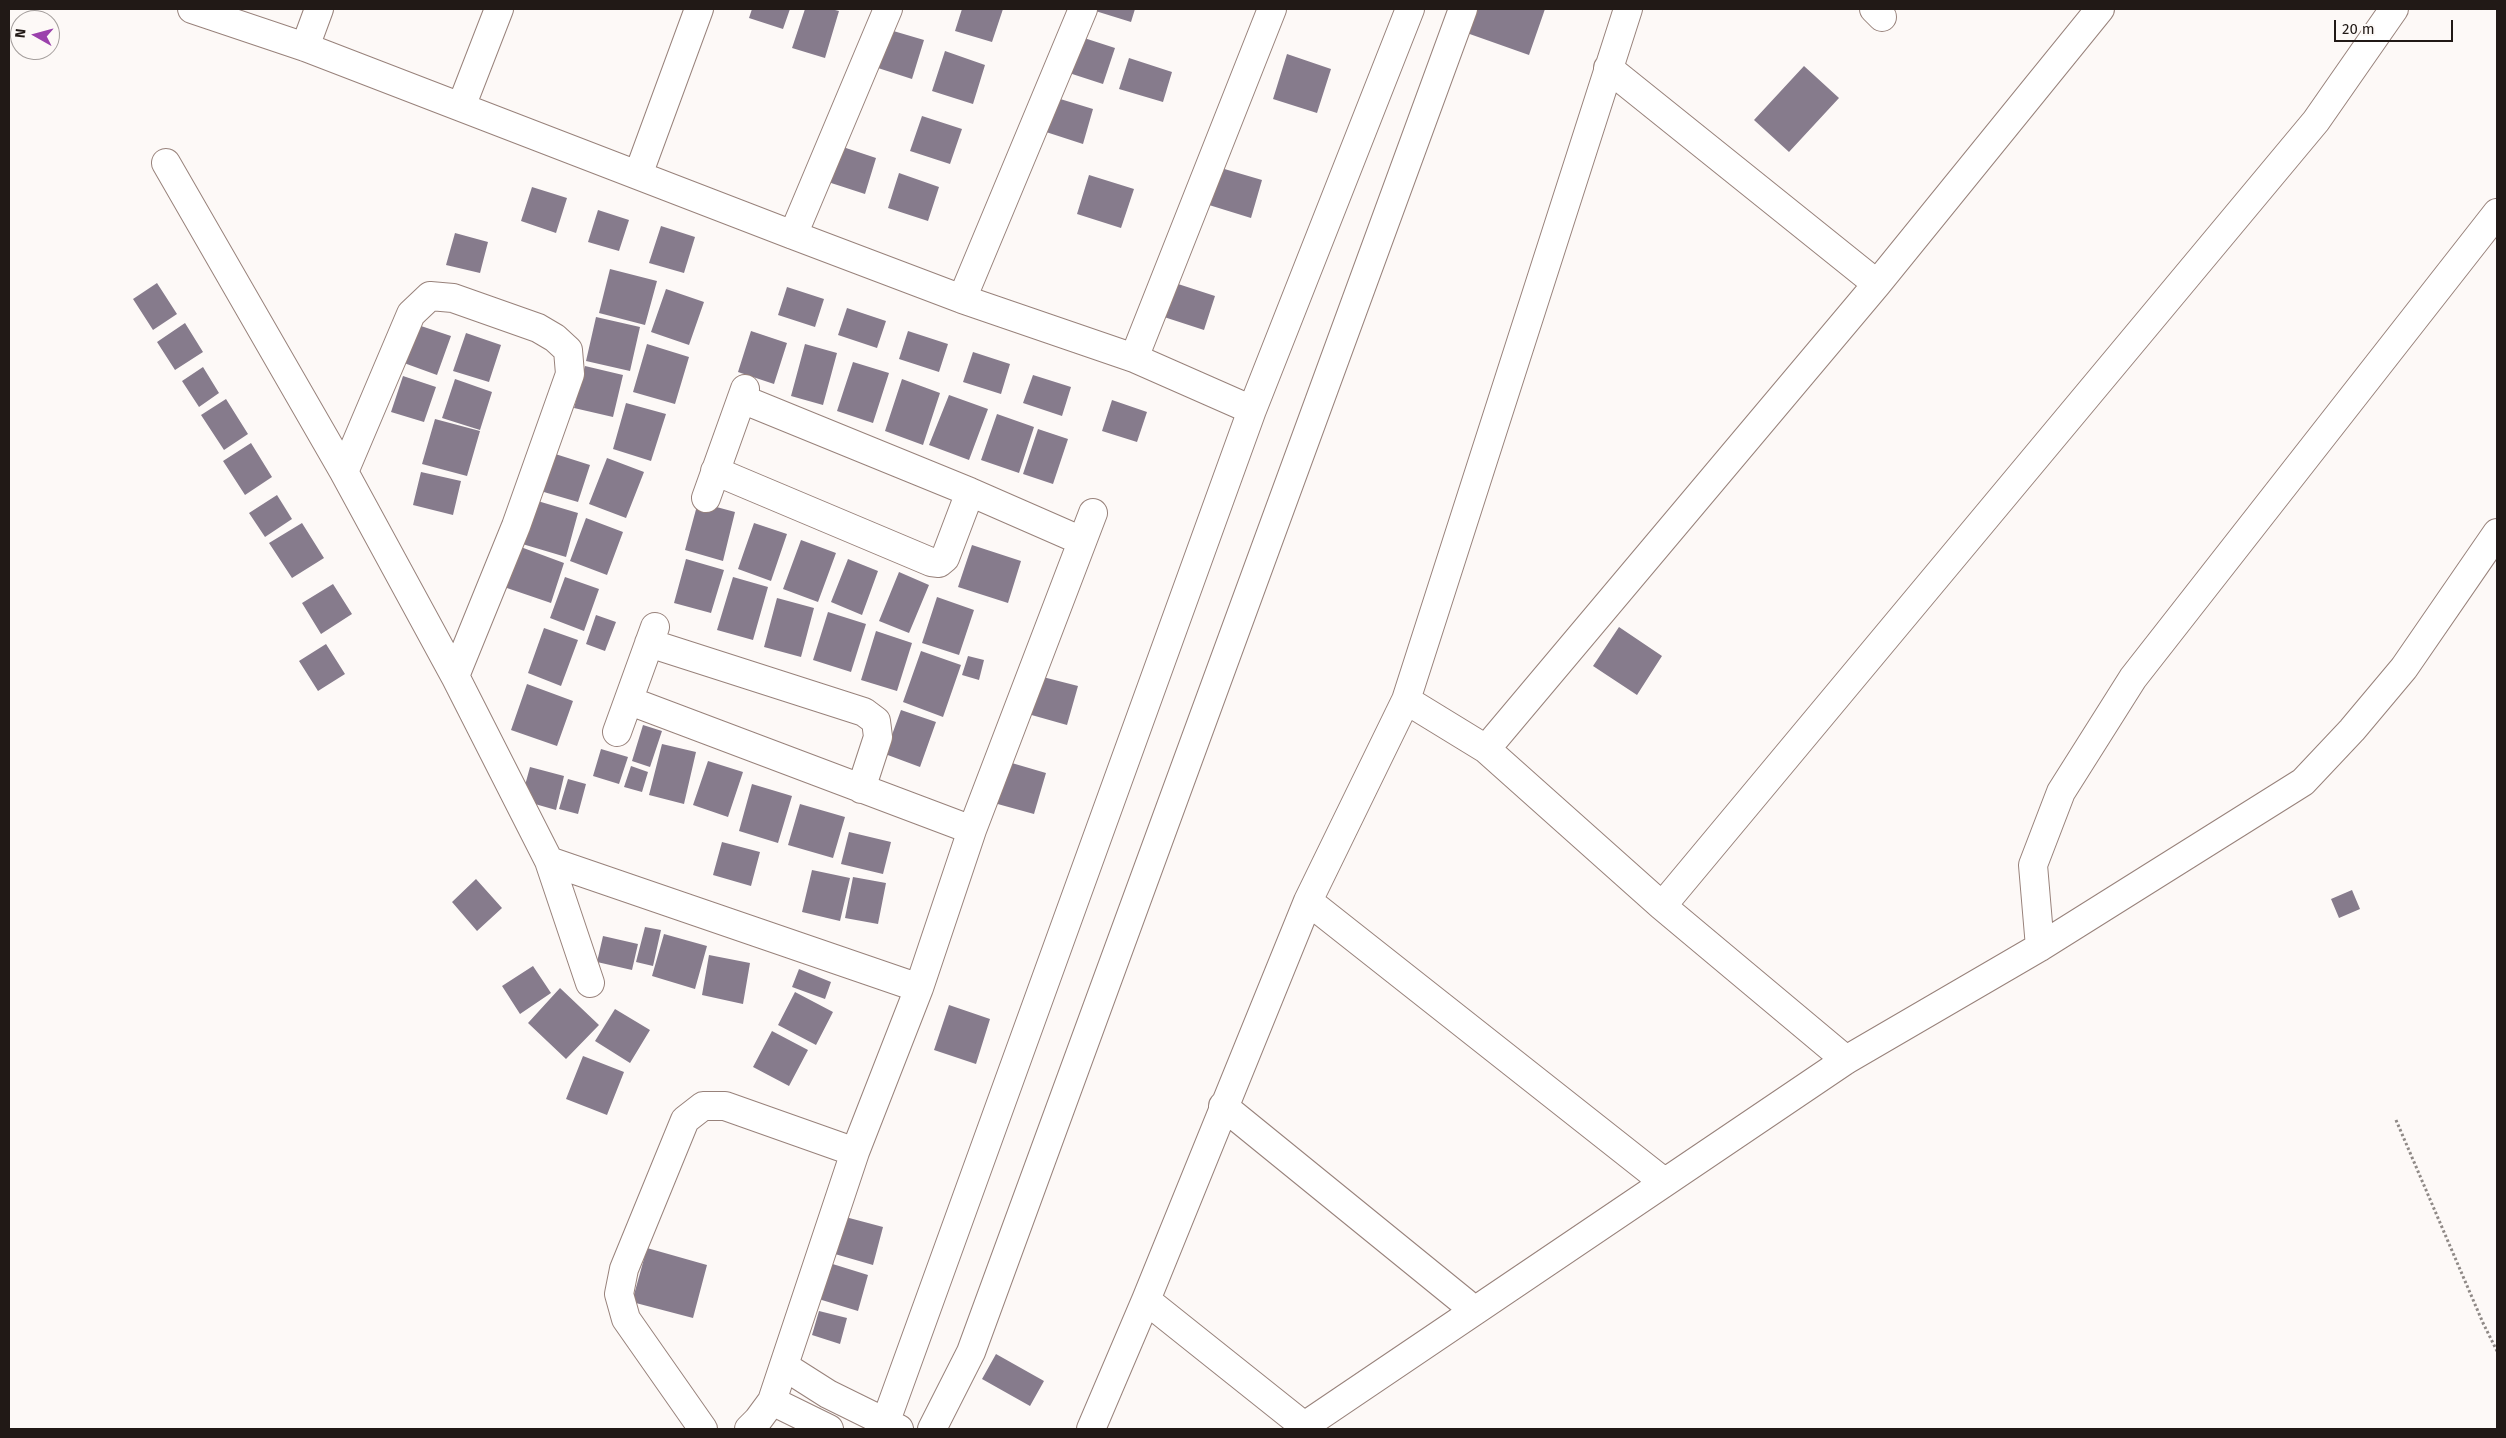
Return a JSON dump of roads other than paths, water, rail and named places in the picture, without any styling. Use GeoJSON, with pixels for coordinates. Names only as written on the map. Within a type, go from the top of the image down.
{"type":"FeatureCollection","features":[{"type":"Feature","properties":{"kind":"street"},"geometry":{"type":"LineString","coordinates":[[192,9],[305,48],[962,299],[1134,358],[1252,410]]}},
{"type":"Feature","properties":{"kind":"street"},"geometry":{"type":"LineString","coordinates":[[305,48],[319,9]]}},
{"type":"Feature","properties":{"kind":"street"},"geometry":{"type":"LineString","coordinates":[[461,107],[499,9]]}},
{"type":"Feature","properties":{"kind":"street"},"geometry":{"type":"LineString","coordinates":[[638,175],[699,9]]}},
{"type":"Feature","properties":{"kind":"street"},"geometry":{"type":"LineString","coordinates":[[793,235],[888,9]]}},
{"type":"Feature","properties":{"kind":"street"},"geometry":{"type":"LineString","coordinates":[[962,299],[1083,9]]}},
{"type":"Feature","properties":{"kind":"street"},"geometry":{"type":"LineString","coordinates":[[1134,358],[1272,9]]}},
{"type":"Feature","properties":{"kind":"street"},"geometry":{"type":"LineString","coordinates":[[784,1366],[828,1394],[889,1427],[1252,410],[1410,9]]}},
{"type":"Feature","properties":{"kind":"street"},"geometry":{"type":"LineString","coordinates":[[932,1429],[971,1352],[1463,9]]}},
{"type":"Feature","properties":{"kind":"street"},"geometry":{"type":"LineString","coordinates":[[1091,1429],[1146,1300],[1223,1106],[1308,901],[1406,700],[1628,9]]}},
{"type":"Feature","properties":{"kind":"street"},"geometry":{"type":"LineString","coordinates":[[1486,749],[1877,284],[2100,9]]}},
{"type":"Feature","properties":{"kind":"street"},"geometry":{"type":"LineString","coordinates":[[1662,906],[2316,121],[2394,9]]}},
{"type":"Feature","properties":{"kind":"street"},"geometry":{"type":"LineString","coordinates":[[1608,68],[1877,284]]}},
{"type":"Feature","properties":{"kind":"street"},"geometry":{"type":"LineString","coordinates":[[166,163],[344,472],[455,676],[549,861],[590,983]]}},
{"type":"Feature","properties":{"kind":"street"},"geometry":{"type":"LineString","coordinates":[[2040,947],[2033,865],[2061,792],[2133,678],[2497,213]]}},
{"type":"Feature","properties":{"kind":"street"},"geometry":{"type":"LineString","coordinates":[[344,472],[411,314],[430,296],[453,298],[538,328],[555,338],[568,350],[570,374],[516,526],[455,676]]}},
{"type":"Feature","properties":{"kind":"street"},"geometry":{"type":"LineString","coordinates":[[706,498],[743,394],[1082,541]]}},
{"type":"Feature","properties":{"kind":"street"},"geometry":{"type":"LineString","coordinates":[[715,471],[931,562],[939,563],[945,558],[970,492]]}},
{"type":"Feature","properties":{"kind":"street"},"geometry":{"type":"LineString","coordinates":[[748,1429],[758,1420],[772,1401],[855,1152],[919,988],[972,830],[1093,513]]}},
{"type":"Feature","properties":{"kind":"street"},"geometry":{"type":"LineString","coordinates":[[1146,1300],[1302,1428],[1846,1060],[2040,947],[2303,782],[2352,730],[2404,668],[2497,533]]}},
{"type":"Feature","properties":{"kind":"street"},"geometry":{"type":"LineString","coordinates":[[617,732],[630,702],[652,635],[864,712],[876,721],[878,736],[860,789]]}},
{"type":"Feature","properties":{"kind":"street"},"geometry":{"type":"LineString","coordinates":[[1406,700],[1486,749],[1662,906],[1846,1060]]}},
{"type":"Feature","properties":{"kind":"street"},"geometry":{"type":"LineString","coordinates":[[630,702],[972,830]]}},
{"type":"Feature","properties":{"kind":"street"},"geometry":{"type":"LineString","coordinates":[[549,861],[919,988]]}},
{"type":"Feature","properties":{"kind":"street"},"geometry":{"type":"LineString","coordinates":[[1308,901],[1664,1182]]}},
{"type":"Feature","properties":{"kind":"street"},"geometry":{"type":"LineString","coordinates":[[703,1429],[626,1319],[619,1294],[624,1269],[684,1120],[704,1106],[725,1106],[855,1152]]}},
{"type":"Feature","properties":{"kind":"street"},"geometry":{"type":"LineString","coordinates":[[1223,1106],[1474,1310]]}},
{"type":"Feature","properties":{"kind":"street"},"geometry":{"type":"LineString","coordinates":[[772,1401],[829,1429]]}}]}
